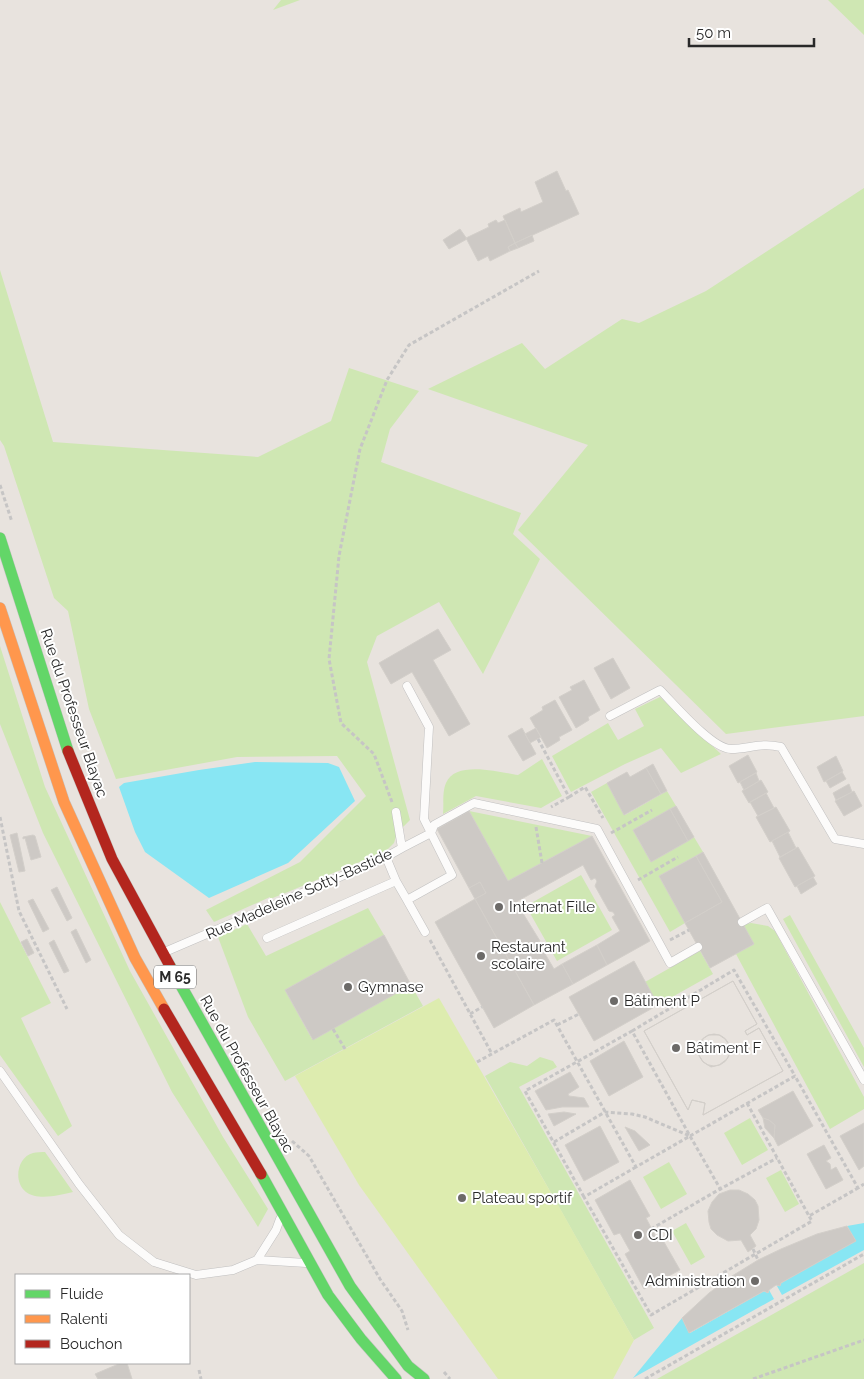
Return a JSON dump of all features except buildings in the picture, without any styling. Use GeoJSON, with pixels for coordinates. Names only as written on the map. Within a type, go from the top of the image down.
{"type":"FeatureCollection","features":[{"type":"Feature","properties":{"kind":"main road","name":"Rue du Professeur Blayac"},"geometry":{"type":"LineString","coordinates":[[0,538],[72,762],[112,859],[162,953],[350,1286],[408,1366],[424,1379]]}},
{"type":"Feature","properties":{"kind":"main road","name":"M 65"},"geometry":{"type":"LineString","coordinates":[[0,608],[64,802],[135,958],[328,1295],[361,1339],[396,1379]]}},
{"type":"Feature","properties":{"kind":"lane"},"geometry":{"type":"LineString","coordinates":[[407,900],[452,875],[424,819],[429,727],[408,686]]}},
{"type":"Feature","properties":{"kind":"lane"},"geometry":{"type":"LineString","coordinates":[[610,716],[660,690],[707,737],[729,749],[768,744],[781,747],[835,839],[864,844]]}},
{"type":"Feature","properties":{"kind":"lane"},"geometry":{"type":"LineString","coordinates":[[402,848],[431,833],[434,825],[474,803],[596,829],[670,963],[698,946]]}},
{"type":"Feature","properties":{"kind":"lane","name":"Rue Madeleine Sotty-Bastide"},"geometry":{"type":"LineString","coordinates":[[162,953],[176,949],[386,857],[402,848],[396,812]]}},
{"type":"Feature","properties":{"kind":"lane"},"geometry":{"type":"LineString","coordinates":[[386,857],[396,881],[425,932]]}},
{"type":"Feature","properties":{"kind":"lane"},"geometry":{"type":"LineString","coordinates":[[267,938],[396,881]]}},
{"type":"Feature","properties":{"kind":"lane"},"geometry":{"type":"LineString","coordinates":[[742,922],[767,908],[864,1080]]}},
{"type":"Feature","properties":{"kind":"lane"},"geometry":{"type":"LineString","coordinates":[[0,1071],[79,1184],[119,1235],[154,1262],[196,1275],[232,1270],[257,1260],[311,1263]]}},
{"type":"Feature","properties":{"kind":"lane"},"geometry":{"type":"LineString","coordinates":[[257,1260],[276,1230],[282,1212]]}},
{"type":"Feature","properties":{"kind":"path"},"geometry":{"type":"LineString","coordinates":[[396,812],[374,754],[341,723],[329,659],[339,556],[360,449],[387,380],[409,345],[539,271]]}},
{"type":"Feature","properties":{"kind":"path"},"geometry":{"type":"LineString","coordinates":[[538,739],[569,797],[535,816],[542,863]]}},
{"type":"Feature","properties":{"kind":"path"},"geometry":{"type":"LineString","coordinates":[[611,833],[652,810]]}},
{"type":"Feature","properties":{"kind":"path"},"geometry":{"type":"LineString","coordinates":[[0,817],[19,911],[67,1009]]}},
{"type":"Feature","properties":{"kind":"path"},"geometry":{"type":"LineString","coordinates":[[637,880],[678,856]]}},
{"type":"Feature","properties":{"kind":"path"},"geometry":{"type":"LineString","coordinates":[[425,932],[492,1054]]}},
{"type":"Feature","properties":{"kind":"path"},"geometry":{"type":"LineString","coordinates":[[747,1103],[812,1221],[651,1315],[525,1090],[577,1062],[734,970],[858,1188]]}},
{"type":"Feature","properties":{"kind":"path"},"geometry":{"type":"LineString","coordinates":[[470,1014],[482,1007]]}},
{"type":"Feature","properties":{"kind":"path"},"geometry":{"type":"LineString","coordinates":[[557,1025],[579,1014]]}},
{"type":"Feature","properties":{"kind":"path"},"geometry":{"type":"LineString","coordinates":[[477,1062],[554,1020],[636,1167]]}},
{"type":"Feature","properties":{"kind":"path"},"geometry":{"type":"LineString","coordinates":[[333,1029],[344,1049]]}},
{"type":"Feature","properties":{"kind":"path"},"geometry":{"type":"LineString","coordinates":[[632,1030],[721,1190]]}},
{"type":"Feature","properties":{"kind":"path"},"geometry":{"type":"LineString","coordinates":[[584,1197],[795,1076]]}},
{"type":"Feature","properties":{"kind":"path"},"geometry":{"type":"LineString","coordinates":[[554,1142],[605,1112],[645,1117],[690,1136]]}},
{"type":"Feature","properties":{"kind":"path"},"geometry":{"type":"LineString","coordinates":[[651,1229],[777,1158]]}},
{"type":"Feature","properties":{"kind":"path"},"geometry":{"type":"LineString","coordinates":[[809,1216],[864,1184]]}},
{"type":"Feature","properties":{"kind":"path"},"geometry":{"type":"LineString","coordinates":[[753,1249],[758,1260]]}},
{"type":"Feature","properties":{"kind":"path"},"geometry":{"type":"LineString","coordinates":[[645,1379],[864,1254]]}},
{"type":"Feature","properties":{"kind":"path"},"geometry":{"type":"LineString","coordinates":[[753,1379],[864,1340]]}},
{"type":"Feature","properties":{"kind":"path"},"geometry":{"type":"LineString","coordinates":[[199,1370],[201,1379]]}},
{"type":"Feature","properties":{"kind":"green space"},"geometry":{"type":"Polygon","coordinates":[[[281,0],[300,0],[273,10],[281,0]]]}},
{"type":"Feature","properties":{"kind":"green space"},"geometry":{"type":"Polygon","coordinates":[[[828,0],[864,0],[864,35],[828,0]]]}},
{"type":"Feature","properties":{"kind":"green space"},"geometry":{"type":"Polygon","coordinates":[[[864,188],[864,716],[726,734],[518,530],[588,445],[428,389],[522,343],[545,369],[622,319],[639,323],[706,291],[864,188]]]}},
{"type":"Feature","properties":{"kind":"green space"},"geometry":{"type":"Polygon","coordinates":[[[0,270],[53,442],[258,457],[331,421],[349,368],[419,391],[390,429],[381,462],[521,513],[513,534],[540,559],[483,674],[439,602],[377,636],[367,662],[410,820],[397,833],[394,843],[386,851],[283,894],[270,899],[270,897],[214,922],[206,910],[300,862],[366,796],[337,756],[237,757],[116,779],[89,709],[68,611],[54,598],[4,446],[0,440],[0,270]]]}},
{"type":"Feature","properties":{"kind":"green space"},"geometry":{"type":"Polygon","coordinates":[[[0,646],[45,787],[130,971],[223,1137],[268,1209],[258,1227],[172,1092],[43,833],[0,724],[0,646]]]}},
{"type":"Feature","properties":{"kind":"green space"},"geometry":{"type":"Polygon","coordinates":[[[660,697],[721,754],[681,773],[661,748],[571,792],[552,756],[608,723],[618,740],[644,726],[635,709],[660,697]]]}},
{"type":"Feature","properties":{"kind":"green space"},"geometry":{"type":"Polygon","coordinates":[[[542,759],[562,796],[541,808],[476,796],[443,814],[446,783],[451,776],[458,772],[478,769],[518,775],[542,759]]]}},
{"type":"Feature","properties":{"kind":"green space"},"geometry":{"type":"Polygon","coordinates":[[[607,783],[625,815],[667,791],[676,806],[633,830],[651,862],[694,837],[703,852],[659,876],[685,923],[670,932],[591,792],[607,783]]]}},
{"type":"Feature","properties":{"kind":"green space"},"geometry":{"type":"Polygon","coordinates":[[[469,811],[592,836],[508,881],[469,811]]]}},
{"type":"Feature","properties":{"kind":"green space"},"geometry":{"type":"Polygon","coordinates":[[[581,875],[612,930],[557,961],[526,906],[581,875]]]}},
{"type":"Feature","properties":{"kind":"green space"},"geometry":{"type":"Polygon","coordinates":[[[0,902],[51,1003],[21,1018],[72,1126],[58,1136],[0,1055],[0,902]]]}},
{"type":"Feature","properties":{"kind":"green space"},"geometry":{"type":"Polygon","coordinates":[[[368,908],[384,935],[285,990],[312,1039],[411,985],[423,1006],[285,1081],[248,1017],[218,937],[247,924],[266,956],[368,908]]]}},
{"type":"Feature","properties":{"kind":"green space"},"geometry":{"type":"Polygon","coordinates":[[[790,915],[864,1048],[864,1067],[783,919],[790,915]]]}},
{"type":"Feature","properties":{"kind":"green space"},"geometry":{"type":"Polygon","coordinates":[[[751,923],[768,926],[775,931],[864,1097],[864,1109],[830,1129],[736,954],[754,944],[743,925],[751,923]]]}},
{"type":"Feature","properties":{"kind":"green space"},"geometry":{"type":"Polygon","coordinates":[[[700,951],[713,974],[658,1005],[645,982],[700,951]]]}},
{"type":"Feature","properties":{"kind":"green space","name":"Plateau sportif"},"geometry":{"type":"Polygon","coordinates":[[[439,998],[634,1340],[613,1379],[498,1379],[359,1185],[295,1076],[439,998]]]}},
{"type":"Feature","properties":{"kind":"green space"},"geometry":{"type":"Polygon","coordinates":[[[540,1057],[553,1061],[557,1067],[519,1087],[654,1328],[634,1340],[485,1076],[510,1062],[527,1066],[540,1057]]]}},
{"type":"Feature","properties":{"kind":"green space"},"geometry":{"type":"Polygon","coordinates":[[[750,1118],[768,1150],[742,1165],[724,1133],[750,1118]]]}},
{"type":"Feature","properties":{"kind":"green space"},"geometry":{"type":"Polygon","coordinates":[[[45,1152],[73,1192],[43,1197],[31,1195],[22,1188],[18,1176],[23,1159],[33,1153],[45,1152]]]}},
{"type":"Feature","properties":{"kind":"green space"},"geometry":{"type":"Polygon","coordinates":[[[669,1162],[687,1194],[661,1209],[643,1177],[669,1162]]]}},
{"type":"Feature","properties":{"kind":"green space"},"geometry":{"type":"Polygon","coordinates":[[[781,1170],[799,1204],[785,1212],[766,1178],[781,1170]]]}},
{"type":"Feature","properties":{"kind":"green space"},"geometry":{"type":"Polygon","coordinates":[[[686,1223],[705,1257],[691,1265],[672,1231],[686,1223]]]}},
{"type":"Feature","properties":{"kind":"green space"},"geometry":{"type":"Polygon","coordinates":[[[864,1263],[864,1379],[657,1379],[864,1263]]]}},
{"type":"Feature","properties":{"kind":"water"},"geometry":{"type":"Polygon","coordinates":[[[255,762],[328,763],[339,767],[355,801],[288,863],[209,898],[145,852],[135,832],[119,787],[124,783],[255,762]]]}},
{"type":"Feature","properties":{"kind":"water"},"geometry":{"type":"Polygon","coordinates":[[[864,1223],[864,1250],[782,1295],[777,1286],[855,1241],[847,1226],[864,1223]]]}},
{"type":"Feature","properties":{"kind":"water"},"geometry":{"type":"Polygon","coordinates":[[[769,1290],[774,1299],[633,1378],[682,1318],[690,1333],[764,1291],[768,1293],[769,1290]]]}},
{"type":"Feature","properties":{"kind":"traffic: fast"},"geometry":{"type":"LineString","coordinates":[[0,538],[68,751]]}},
{"type":"Feature","properties":{"kind":"traffic: fast"},"geometry":{"type":"LineString","coordinates":[[170,966],[350,1286],[408,1366],[424,1379]]}},
{"type":"Feature","properties":{"kind":"traffic: fast"},"geometry":{"type":"LineString","coordinates":[[261,1174],[328,1295],[361,1339],[396,1379]]}},
{"type":"Feature","properties":{"kind":"traffic: slow"},"geometry":{"type":"LineString","coordinates":[[0,608],[64,802],[135,958],[164,1009]]}},
{"type":"Feature","properties":{"kind":"traffic: jam"},"geometry":{"type":"LineString","coordinates":[[68,751],[112,859],[170,966]]}},
{"type":"Feature","properties":{"kind":"traffic: jam"},"geometry":{"type":"LineString","coordinates":[[164,1009],[261,1174]]}},
{"type":"Feature","properties":{"kind":"place","name":"Internat Fille"},"geometry":{"type":"Point","coordinates":[499,907]}},
{"type":"Feature","properties":{"kind":"place","name":"Restaurant scolaire"},"geometry":{"type":"Point","coordinates":[481,956]}},
{"type":"Feature","properties":{"kind":"place","name":"Gymnase"},"geometry":{"type":"Point","coordinates":[348,987]}},
{"type":"Feature","properties":{"kind":"place","name":"Bâtiment P"},"geometry":{"type":"Point","coordinates":[614,1001]}},
{"type":"Feature","properties":{"kind":"place","name":"Bâtiment F"},"geometry":{"type":"Point","coordinates":[676,1048]}},
{"type":"Feature","properties":{"kind":"place","name":"Plateau sportif"},"geometry":{"type":"Point","coordinates":[462,1198]}},
{"type":"Feature","properties":{"kind":"place","name":"CDI"},"geometry":{"type":"Point","coordinates":[638,1235]}},
{"type":"Feature","properties":{"kind":"place","name":"Administration"},"geometry":{"type":"Point","coordinates":[755,1281]}}]}
